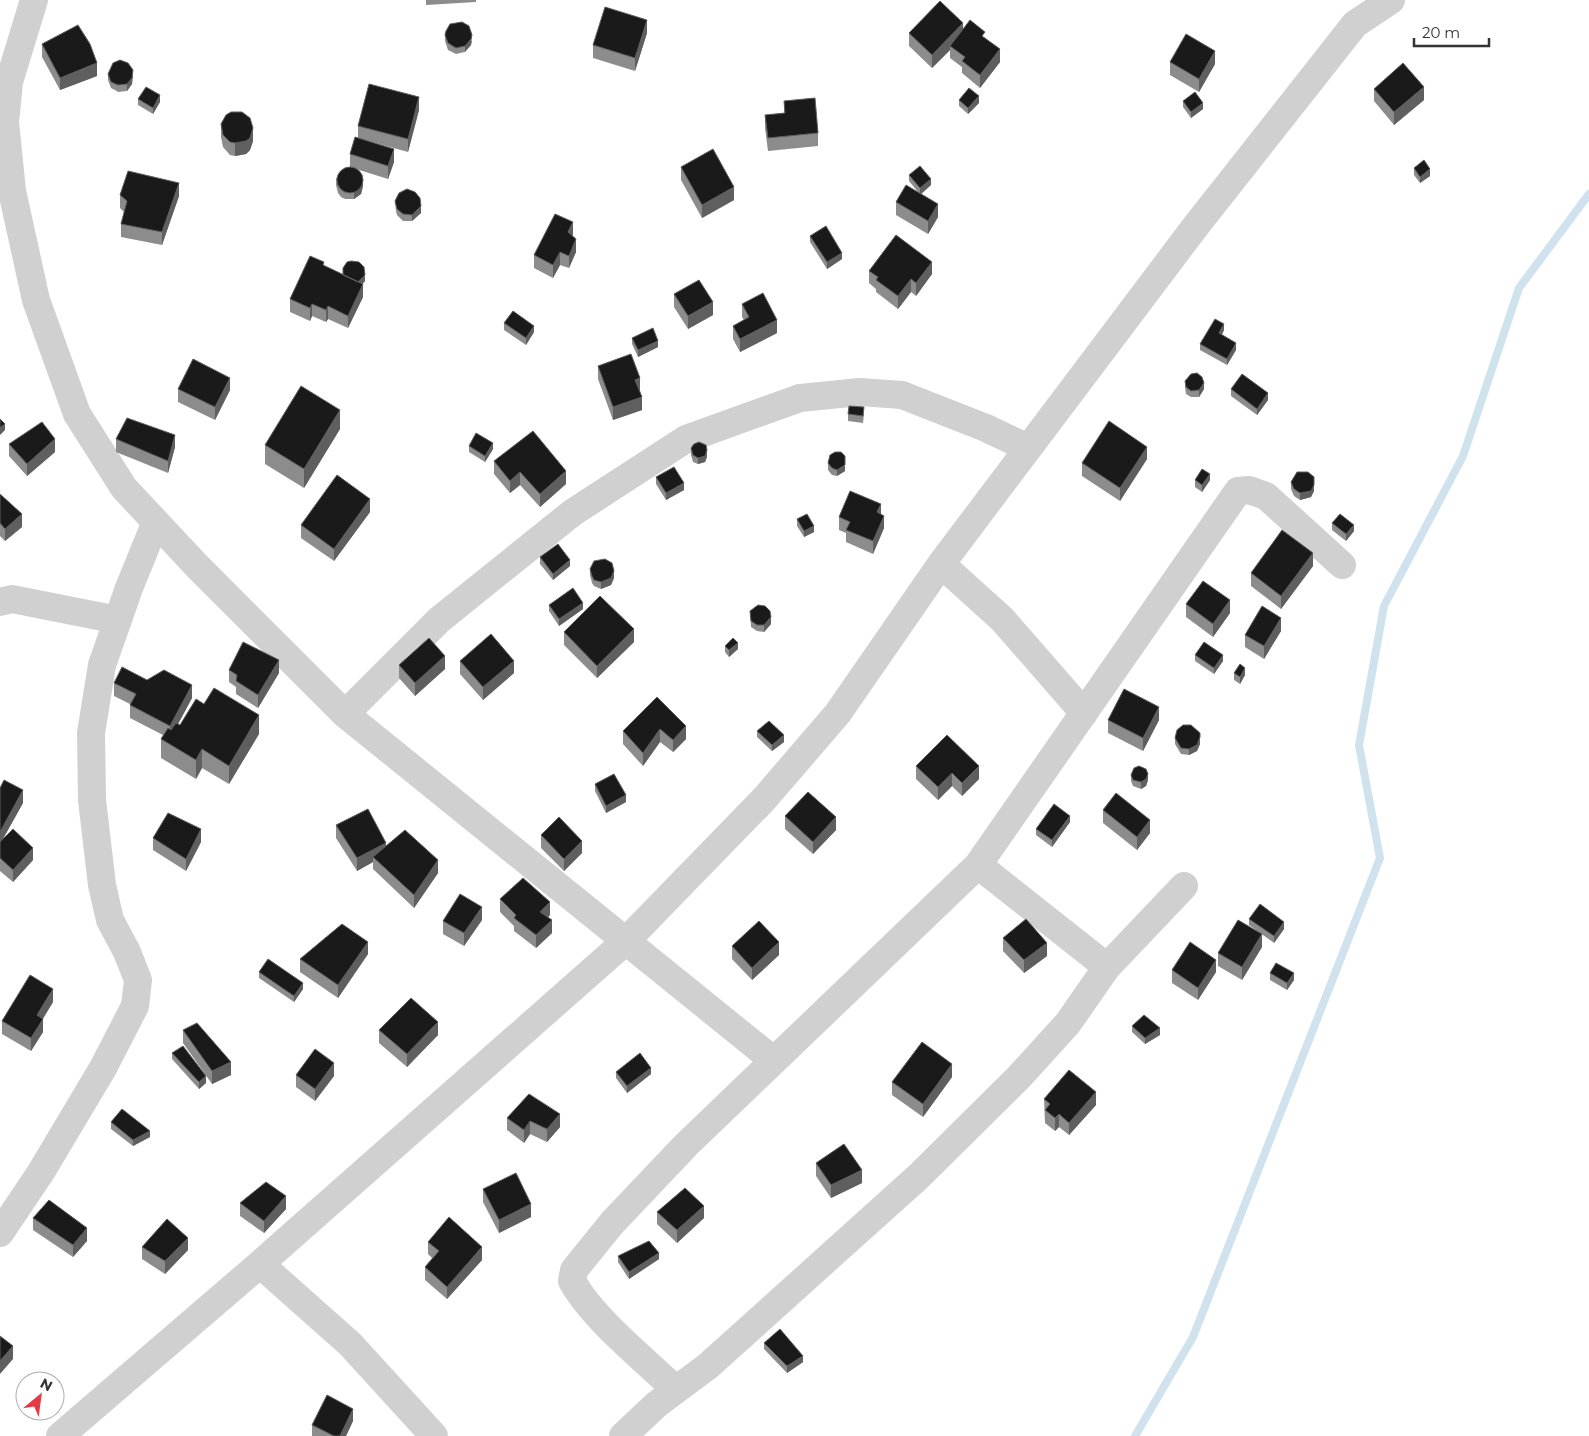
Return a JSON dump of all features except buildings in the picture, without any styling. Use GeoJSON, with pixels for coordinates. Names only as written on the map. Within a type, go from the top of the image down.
{"type":"FeatureCollection","features":[{"type":"Feature","properties":{"kind":"street"},"geometry":{"type":"LineString","coordinates":[[34,0],[9,82],[5,122],[6,200],[36,300],[77,414],[124,488],[155,524],[346,714],[773,1060]]}},
{"type":"Feature","properties":{"kind":"street"},"geometry":{"type":"LineString","coordinates":[[60,1436],[260,1264],[627,940],[765,798],[838,713],[941,564],[1195,227],[1355,24],[1381,2]]}},
{"type":"Feature","properties":{"kind":"street"},"geometry":{"type":"LineString","coordinates":[[346,714],[447,614],[572,513],[686,439],[800,398],[860,392],[902,395],[986,428],[1028,448]]}},
{"type":"Feature","properties":{"kind":"street"},"geometry":{"type":"LineString","coordinates":[[676,1390],[604,1321],[578,1291],[572,1281],[574,1270],[612,1223],[686,1145],[978,865],[1238,491],[1249,490],[1266,496],[1342,566]]}},
{"type":"Feature","properties":{"kind":"street"},"geometry":{"type":"LineString","coordinates":[[0,1233],[51,1156],[103,1068],[135,1006],[138,980],[127,952],[110,920],[102,886],[92,800],[91,733],[102,666],[155,524]]}},
{"type":"Feature","properties":{"kind":"street"},"geometry":{"type":"LineString","coordinates":[[941,564],[1002,619],[1084,713]]}},
{"type":"Feature","properties":{"kind":"street"},"geometry":{"type":"LineString","coordinates":[[0,602],[12,600],[118,620]]}},
{"type":"Feature","properties":{"kind":"street"},"geometry":{"type":"LineString","coordinates":[[978,865],[1107,967]]}},
{"type":"Feature","properties":{"kind":"street"},"geometry":{"type":"LineString","coordinates":[[623,1436],[657,1404],[715,1359],[926,1169],[1019,1077],[1068,1023],[1107,967],[1184,886]]}},
{"type":"Feature","properties":{"kind":"street"},"geometry":{"type":"LineString","coordinates":[[260,1264],[350,1344],[434,1436]]}},
{"type":"Feature","properties":{"kind":"waterway"},"geometry":{"type":"LineString","coordinates":[[1135,1436],[1193,1337],[1380,858],[1359,745],[1384,606],[1463,456],[1519,288],[1589,194]]}}]}
